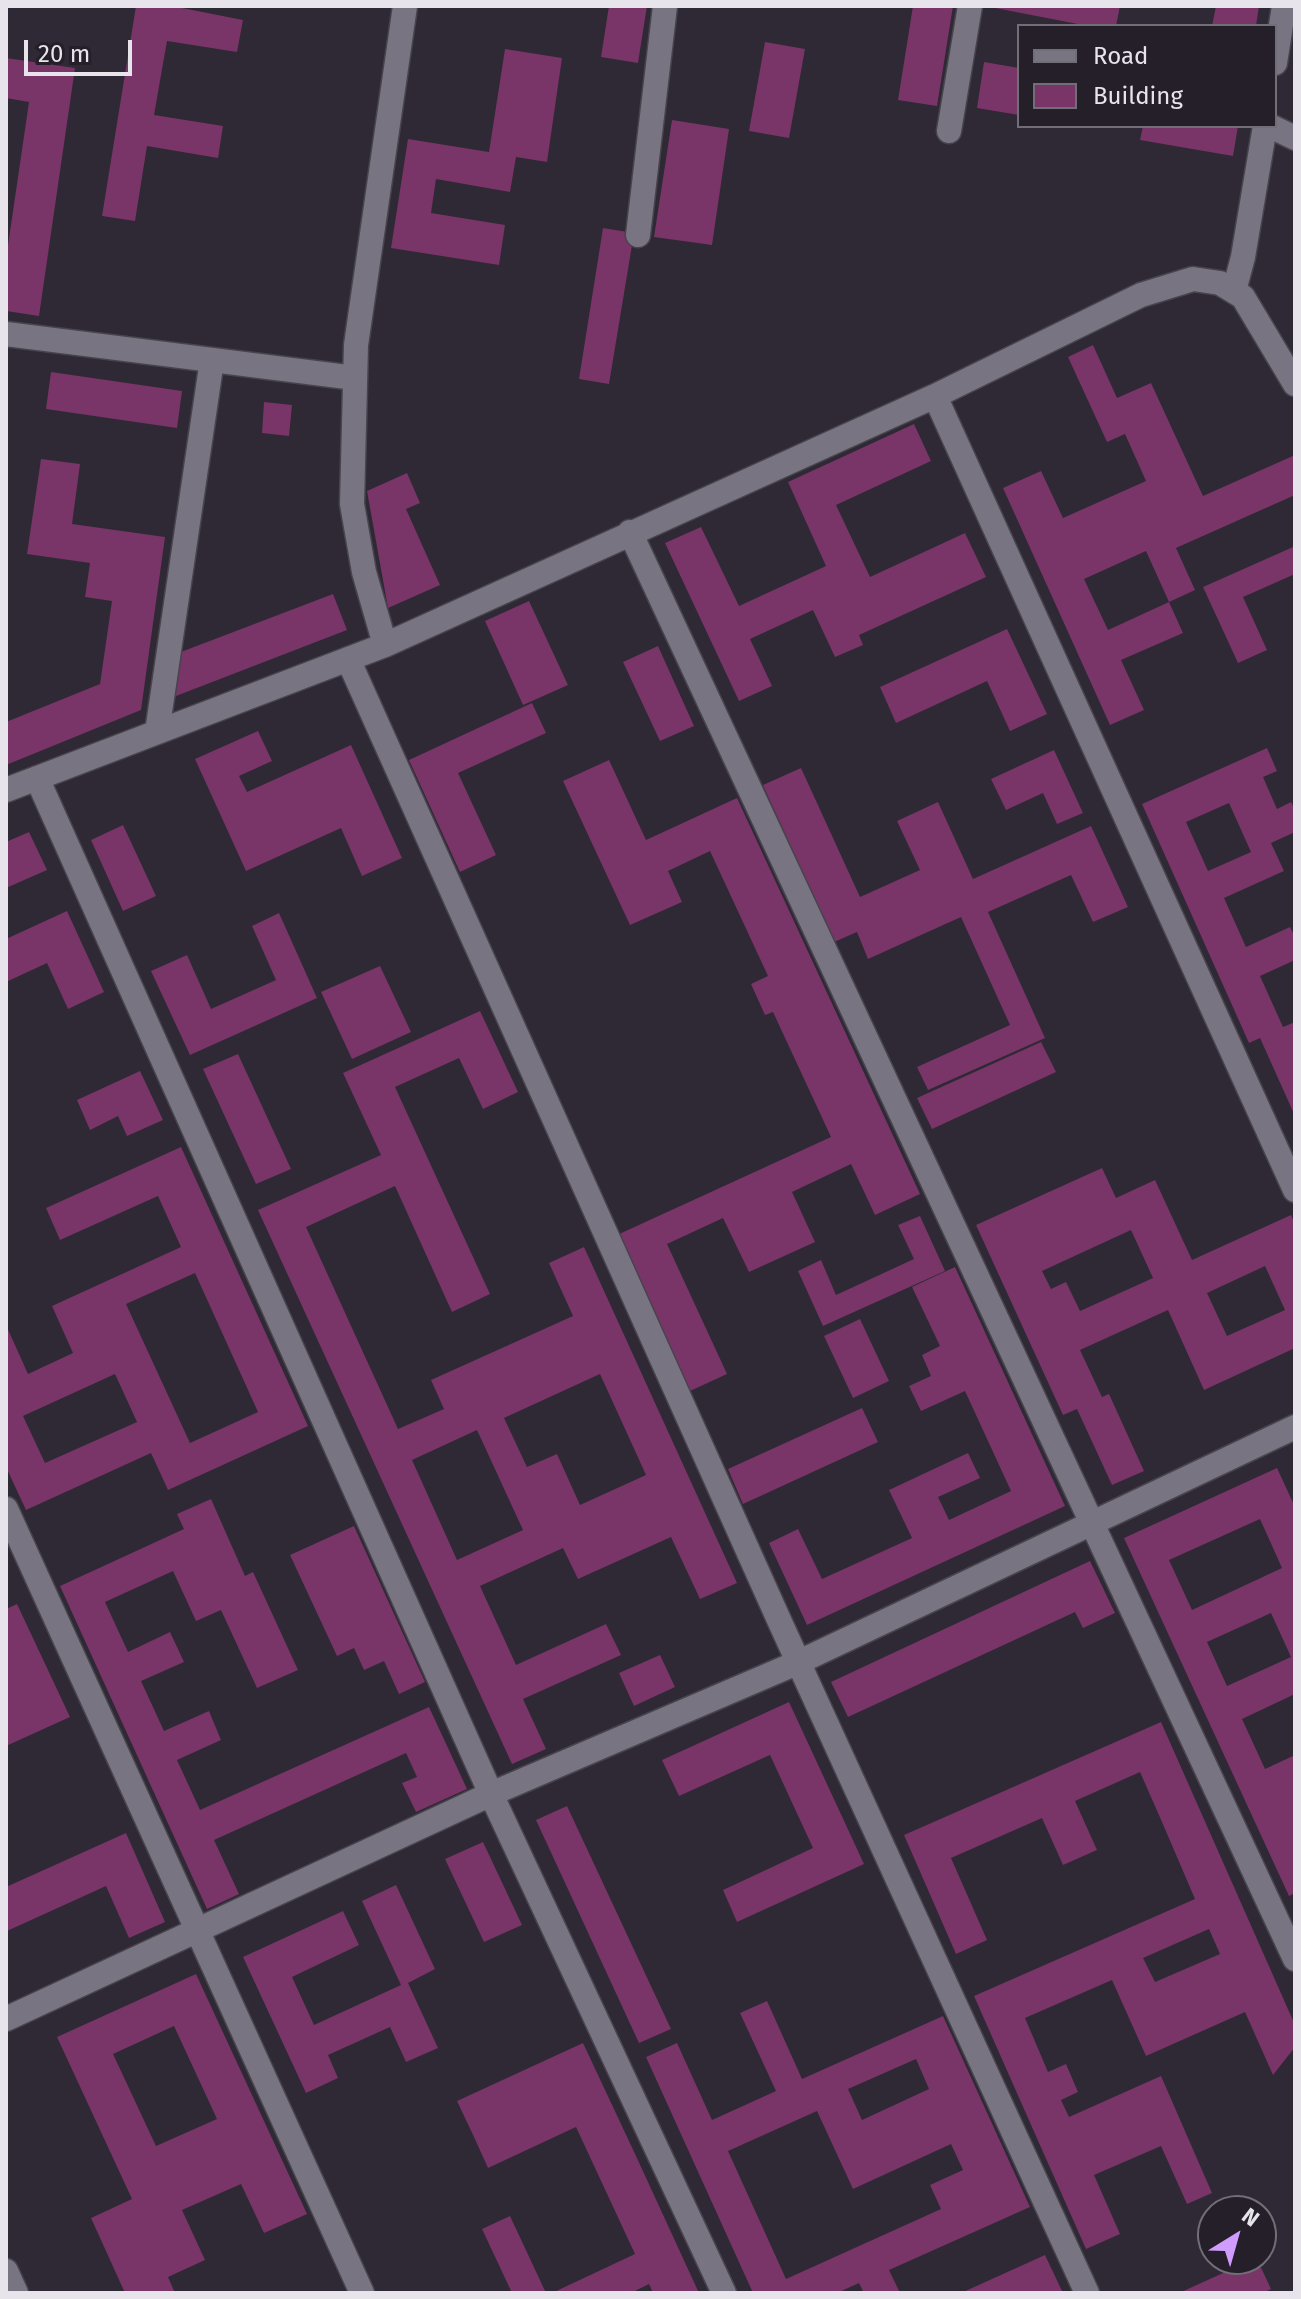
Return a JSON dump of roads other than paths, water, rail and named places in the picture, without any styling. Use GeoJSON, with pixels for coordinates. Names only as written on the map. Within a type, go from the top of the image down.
{"type":"FeatureCollection","features":[{"type":"Feature","properties":{"kind":"street"},"geometry":{"type":"LineString","coordinates":[[385,645],[364,572],[352,504],[356,345],[405,6]]}},
{"type":"Feature","properties":{"kind":"street"},"geometry":{"type":"LineString","coordinates":[[638,235],[665,6]]}},
{"type":"Feature","properties":{"kind":"street"},"geometry":{"type":"LineString","coordinates":[[949,131],[970,6]]}},
{"type":"Feature","properties":{"kind":"street"},"geometry":{"type":"LineString","coordinates":[[1277,50],[1284,6]]}},
{"type":"Feature","properties":{"kind":"street"},"geometry":{"type":"LineString","coordinates":[[1234,291],[1240,275],[1268,128]]}},
{"type":"Feature","properties":{"kind":"street"},"geometry":{"type":"LineString","coordinates":[[1272,128],[1295,138]]}},
{"type":"Feature","properties":{"kind":"street"},"geometry":{"type":"LineString","coordinates":[[6,790],[385,645],[935,396],[1141,295],[1193,279],[1220,283],[1234,291],[1243,297],[1295,384]]}},
{"type":"Feature","properties":{"kind":"street"},"geometry":{"type":"LineString","coordinates":[[6,334],[355,378]]}},
{"type":"Feature","properties":{"kind":"street"},"geometry":{"type":"LineString","coordinates":[[157,732],[212,360]]}},
{"type":"Feature","properties":{"kind":"street"},"geometry":{"type":"LineString","coordinates":[[935,396],[1295,1190]]}},
{"type":"Feature","properties":{"kind":"street"},"geometry":{"type":"LineString","coordinates":[[630,532],[1295,1959]]}},
{"type":"Feature","properties":{"kind":"street"},"geometry":{"type":"LineString","coordinates":[[348,659],[1087,2293]]}},
{"type":"Feature","properties":{"kind":"street"},"geometry":{"type":"LineString","coordinates":[[37,778],[491,1794],[724,2293]]}},
{"type":"Feature","properties":{"kind":"street"},"geometry":{"type":"LineString","coordinates":[[6,2019],[491,1794],[799,1662],[1295,1427]]}},
{"type":"Feature","properties":{"kind":"street"},"geometry":{"type":"LineString","coordinates":[[6,1509],[362,2293]]}},
{"type":"Feature","properties":{"kind":"street"},"geometry":{"type":"LineString","coordinates":[[6,2271],[16,2293]]}}]}
